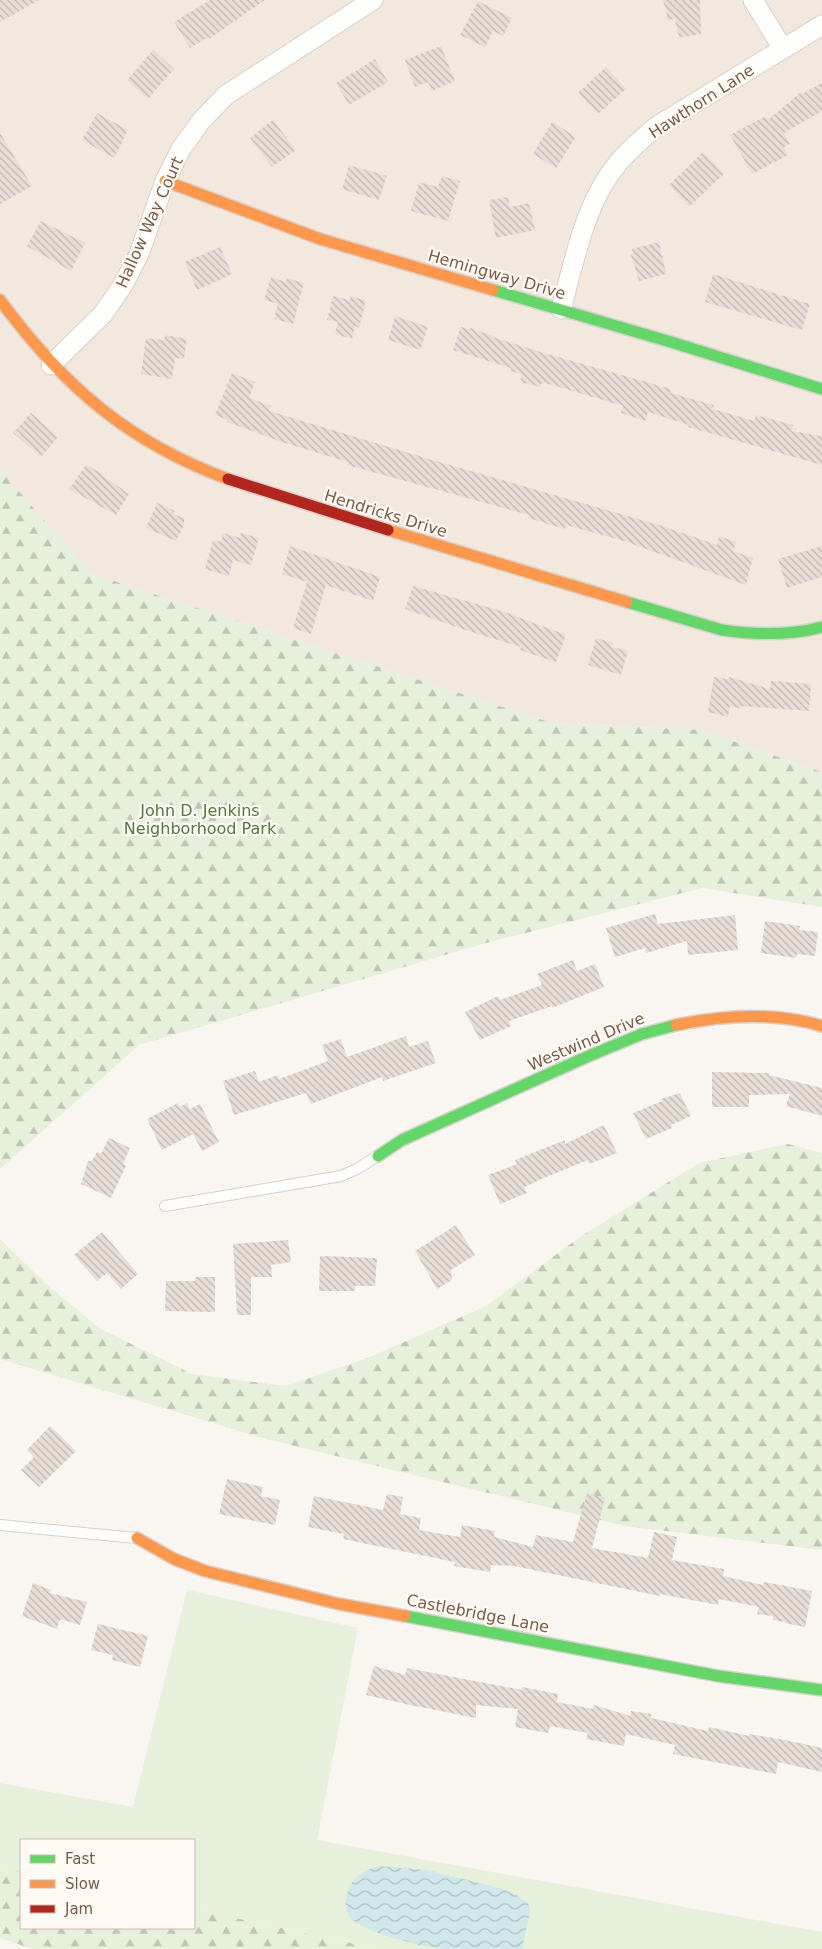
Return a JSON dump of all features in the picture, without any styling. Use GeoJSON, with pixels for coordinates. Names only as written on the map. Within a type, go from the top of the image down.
{"type":"FeatureCollection","features":[{"type":"Feature","properties":{"kind":"street","name":"Hallow Way Court"},"geometry":{"type":"LineString","coordinates":[[50,365],[104,314],[124,285],[139,254],[165,181],[181,149],[201,121],[226,95],[373,0]]}},
{"type":"Feature","properties":{"kind":"street"},"geometry":{"type":"LineString","coordinates":[[753,0],[783,49]]}},
{"type":"Feature","properties":{"kind":"street","name":"Hawthorn Lane"},"geometry":{"type":"LineString","coordinates":[[561,310],[587,219],[599,191],[633,146],[657,126],[822,25]]}},
{"type":"Feature","properties":{"kind":"street","name":"Hemingway Drive"},"geometry":{"type":"LineString","coordinates":[[165,181],[320,239],[822,389]]}},
{"type":"Feature","properties":{"kind":"street","name":"Hendricks Drive"},"geometry":{"type":"LineString","coordinates":[[0,300],[50,365],[84,397],[114,421],[154,446],[213,475],[300,504],[722,630],[753,635],[778,635],[822,627]]}},
{"type":"Feature","properties":{"kind":"street","name":"Westwind Drive"},"geometry":{"type":"LineString","coordinates":[[378,1156],[402,1140],[614,1044],[652,1030],[692,1021],[732,1016],[772,1017],[822,1026]]}},
{"type":"Feature","properties":{"kind":"street","name":"Castlebridge Lane"},"geometry":{"type":"LineString","coordinates":[[137,1538],[174,1559],[204,1571],[339,1604],[718,1676],[822,1690]]}},
{"type":"Feature","properties":{"kind":"lane"},"geometry":{"type":"LineString","coordinates":[[165,1206],[341,1176],[359,1168],[378,1156]]}},
{"type":"Feature","properties":{"kind":"lane"},"geometry":{"type":"LineString","coordinates":[[0,1525],[137,1538]]}},
{"type":"Feature","properties":{"kind":"shaded area"},"geometry":{"type":"Polygon","coordinates":[[[0,0],[822,0],[822,772],[701,730],[552,723],[92,574],[0,483],[0,0]]]}},
{"type":"Feature","properties":{"kind":"green space","name":"John D. Jenkins Neighborhood Park"},"geometry":{"type":"Polygon","coordinates":[[[0,470],[92,574],[552,723],[701,730],[822,772],[822,907],[702,888],[482,944],[139,1045],[0,1169],[0,470]]]}},
{"type":"Feature","properties":{"kind":"green space"},"geometry":{"type":"Polygon","coordinates":[[[788,1144],[822,1153],[822,1550],[625,1526],[266,1439],[0,1359],[0,1239],[44,1282],[99,1328],[192,1374],[286,1386],[368,1358],[486,1306],[580,1237],[699,1163],[788,1144]]]}},
{"type":"Feature","properties":{"kind":"green space"},"geometry":{"type":"Polygon","coordinates":[[[187,1590],[358,1628],[317,1840],[822,1932],[822,1949],[377,1949],[195,1909],[195,1839],[20,1839],[20,1872],[0,1867],[0,1783],[133,1807],[187,1590]]]}},
{"type":"Feature","properties":{"kind":"green space"},"geometry":{"type":"Polygon","coordinates":[[[0,1867],[20,1872],[20,1929],[195,1929],[195,1909],[377,1949],[33,1949],[0,1938],[0,1867]]]}},
{"type":"Feature","properties":{"kind":"water"},"geometry":{"type":"Polygon","coordinates":[[[379,1866],[427,1870],[503,1889],[518,1896],[528,1903],[530,1911],[522,1949],[436,1948],[394,1938],[366,1928],[347,1913],[346,1897],[353,1881],[360,1874],[379,1866]]]}},
{"type":"Feature","properties":{"kind":"building"},"geometry":{"type":"Polygon","coordinates":[[[0,0],[39,0],[0,22],[0,0]]]}},
{"type":"Feature","properties":{"kind":"building"},"geometry":{"type":"Polygon","coordinates":[[[210,0],[265,0],[209,39],[208,37],[190,48],[174,22],[210,0]]]}},
{"type":"Feature","properties":{"kind":"building"},"geometry":{"type":"Polygon","coordinates":[[[663,0],[700,0],[701,34],[679,38],[675,19],[668,20],[663,0]]]}},
{"type":"Feature","properties":{"kind":"building"},"geometry":{"type":"Polygon","coordinates":[[[478,1],[512,18],[503,36],[493,31],[485,47],[460,35],[478,1]]]}},
{"type":"Feature","properties":{"kind":"building"},"geometry":{"type":"Polygon","coordinates":[[[441,46],[455,81],[432,91],[428,82],[415,87],[405,60],[441,46]]]}},
{"type":"Feature","properties":{"kind":"building"},"geometry":{"type":"Polygon","coordinates":[[[153,50],[174,69],[148,99],[127,80],[153,50]]]}},
{"type":"Feature","properties":{"kind":"building"},"geometry":{"type":"Polygon","coordinates":[[[375,59],[388,82],[349,105],[336,83],[375,59]]]}},
{"type":"Feature","properties":{"kind":"building"},"geometry":{"type":"Polygon","coordinates":[[[606,67],[626,89],[598,114],[578,93],[606,67]]]}},
{"type":"Feature","properties":{"kind":"building"},"geometry":{"type":"Polygon","coordinates":[[[822,83],[822,111],[784,133],[790,144],[784,147],[788,155],[752,174],[730,135],[766,116],[768,120],[801,92],[802,94],[822,83]]]}},
{"type":"Feature","properties":{"kind":"building"},"geometry":{"type":"Polygon","coordinates":[[[97,113],[128,130],[114,158],[82,140],[97,113]]]}},
{"type":"Feature","properties":{"kind":"building"},"geometry":{"type":"Polygon","coordinates":[[[273,120],[296,150],[272,167],[250,138],[273,120]]]}},
{"type":"Feature","properties":{"kind":"building"},"geometry":{"type":"Polygon","coordinates":[[[552,122],[576,137],[556,168],[533,154],[552,122]]]}},
{"type":"Feature","properties":{"kind":"building"},"geometry":{"type":"Polygon","coordinates":[[[0,133],[32,186],[0,204],[0,133]]]}},
{"type":"Feature","properties":{"kind":"building"},"geometry":{"type":"Polygon","coordinates":[[[703,152],[724,174],[689,207],[669,185],[703,152]]]}},
{"type":"Feature","properties":{"kind":"building"},"geometry":{"type":"Polygon","coordinates":[[[349,165],[387,176],[379,200],[342,189],[349,165]]]}},
{"type":"Feature","properties":{"kind":"building"},"geometry":{"type":"Polygon","coordinates":[[[442,176],[460,181],[448,221],[411,211],[419,182],[438,187],[442,176]]]}},
{"type":"Feature","properties":{"kind":"building"},"geometry":{"type":"Polygon","coordinates":[[[508,197],[510,207],[529,203],[535,230],[496,238],[489,200],[508,197]]]}},
{"type":"Feature","properties":{"kind":"building"},"geometry":{"type":"Polygon","coordinates":[[[41,221],[85,243],[71,271],[27,246],[41,221]]]}},
{"type":"Feature","properties":{"kind":"building"},"geometry":{"type":"Polygon","coordinates":[[[659,242],[666,274],[639,281],[631,255],[633,254],[632,249],[659,242]]]}},
{"type":"Feature","properties":{"kind":"building"},"geometry":{"type":"Polygon","coordinates":[[[220,247],[232,274],[197,290],[185,262],[220,247]]]}},
{"type":"Feature","properties":{"kind":"building"},"geometry":{"type":"Polygon","coordinates":[[[713,274],[810,304],[802,330],[705,302],[713,274]]]}},
{"type":"Feature","properties":{"kind":"building"},"geometry":{"type":"Polygon","coordinates":[[[271,277],[286,282],[287,278],[304,283],[293,324],[274,319],[278,304],[264,300],[271,277]]]}},
{"type":"Feature","properties":{"kind":"building"},"geometry":{"type":"Polygon","coordinates":[[[333,296],[349,300],[351,296],[366,301],[359,328],[355,326],[352,339],[335,334],[338,322],[327,320],[333,296]]]}},
{"type":"Feature","properties":{"kind":"building"},"geometry":{"type":"Polygon","coordinates":[[[395,316],[428,327],[420,350],[388,340],[395,316]]]}},
{"type":"Feature","properties":{"kind":"building"},"geometry":{"type":"Polygon","coordinates":[[[461,327],[470,328],[537,351],[671,389],[670,393],[714,405],[713,409],[754,421],[756,415],[793,425],[791,431],[822,436],[822,465],[688,427],[689,425],[648,412],[645,421],[621,413],[623,406],[542,382],[540,387],[520,382],[522,374],[510,371],[511,368],[453,350],[461,327]]]}},
{"type":"Feature","properties":{"kind":"building"},"geometry":{"type":"Polygon","coordinates":[[[165,335],[187,339],[184,359],[175,358],[172,379],[141,374],[146,338],[164,340],[165,335]]]}},
{"type":"Feature","properties":{"kind":"building"},"geometry":{"type":"Polygon","coordinates":[[[232,373],[255,382],[249,398],[271,406],[269,411],[659,525],[717,545],[719,536],[736,542],[733,551],[753,558],[746,585],[624,541],[566,525],[565,529],[528,518],[529,515],[347,465],[348,462],[282,442],[227,422],[228,420],[215,415],[232,373]]]}},
{"type":"Feature","properties":{"kind":"building"},"geometry":{"type":"Polygon","coordinates":[[[31,413],[58,437],[41,457],[13,433],[31,413]]]}},
{"type":"Feature","properties":{"kind":"building"},"geometry":{"type":"Polygon","coordinates":[[[86,465],[103,474],[129,494],[116,515],[69,489],[86,465]]]}},
{"type":"Feature","properties":{"kind":"building"},"geometry":{"type":"Polygon","coordinates":[[[157,503],[175,511],[173,514],[184,518],[184,525],[176,541],[146,528],[157,503]]]}},
{"type":"Feature","properties":{"kind":"building"},"geometry":{"type":"Polygon","coordinates":[[[223,533],[240,538],[241,533],[259,538],[251,565],[233,560],[229,576],[205,569],[213,540],[221,542],[223,533]]]}},
{"type":"Feature","properties":{"kind":"building"},"geometry":{"type":"Polygon","coordinates":[[[290,546],[380,577],[373,601],[326,585],[311,634],[293,628],[307,582],[282,574],[290,546]]]}},
{"type":"Feature","properties":{"kind":"building"},"geometry":{"type":"Polygon","coordinates":[[[822,546],[822,577],[787,588],[778,559],[822,546]]]}},
{"type":"Feature","properties":{"kind":"building"},"geometry":{"type":"Polygon","coordinates":[[[413,586],[505,612],[566,635],[556,662],[520,650],[521,647],[405,609],[413,586]]]}},
{"type":"Feature","properties":{"kind":"building"},"geometry":{"type":"Polygon","coordinates":[[[596,638],[613,643],[612,647],[628,651],[621,675],[588,665],[596,638]]]}},
{"type":"Feature","properties":{"kind":"building"},"geometry":{"type":"Polygon","coordinates":[[[714,677],[728,679],[729,677],[770,689],[771,681],[811,684],[809,711],[742,706],[742,709],[730,706],[728,717],[708,712],[714,677]]]}},
{"type":"Feature","properties":{"kind":"building"},"geometry":{"type":"Polygon","coordinates":[[[655,914],[658,924],[735,915],[738,950],[688,955],[687,941],[646,953],[645,948],[615,957],[606,928],[655,914]]]}},
{"type":"Feature","properties":{"kind":"building"},"geometry":{"type":"Polygon","coordinates":[[[765,921],[800,926],[799,930],[818,932],[815,956],[797,954],[796,958],[761,953],[765,921]]]}},
{"type":"Feature","properties":{"kind":"building"},"geometry":{"type":"Polygon","coordinates":[[[573,960],[577,971],[595,964],[604,987],[552,1008],[552,1006],[509,1021],[511,1026],[480,1040],[465,1012],[498,996],[500,1000],[542,985],[537,974],[573,960]]]}},
{"type":"Feature","properties":{"kind":"building"},"geometry":{"type":"Polygon","coordinates":[[[406,1036],[409,1047],[428,1041],[436,1063],[383,1081],[382,1077],[311,1104],[306,1093],[234,1115],[223,1081],[255,1071],[259,1082],[278,1075],[279,1079],[328,1061],[322,1045],[341,1039],[347,1057],[406,1036]]]}},
{"type":"Feature","properties":{"kind":"building"},"geometry":{"type":"Polygon","coordinates":[[[712,1072],[769,1073],[769,1075],[822,1088],[822,1116],[786,1106],[790,1094],[749,1095],[749,1107],[712,1107],[712,1072]]]}},
{"type":"Feature","properties":{"kind":"building"},"geometry":{"type":"Polygon","coordinates":[[[680,1093],[691,1116],[671,1125],[672,1128],[646,1139],[633,1113],[662,1101],[661,1099],[680,1093]]]}},
{"type":"Feature","properties":{"kind":"building"},"geometry":{"type":"Polygon","coordinates":[[[178,1103],[180,1107],[187,1103],[190,1109],[200,1104],[219,1142],[202,1151],[193,1134],[162,1150],[147,1119],[178,1103]]]}},
{"type":"Feature","properties":{"kind":"building"},"geometry":{"type":"Polygon","coordinates":[[[604,1125],[617,1153],[589,1164],[588,1160],[544,1178],[524,1187],[527,1193],[500,1204],[488,1175],[517,1164],[515,1160],[565,1140],[565,1144],[604,1125]]]}},
{"type":"Feature","properties":{"kind":"building"},"geometry":{"type":"Polygon","coordinates":[[[109,1138],[130,1148],[123,1164],[126,1166],[111,1198],[81,1184],[88,1161],[92,1161],[97,1152],[101,1154],[109,1138]]]}},
{"type":"Feature","properties":{"kind":"building"},"geometry":{"type":"Polygon","coordinates":[[[456,1225],[475,1255],[451,1270],[452,1280],[437,1289],[415,1251],[456,1225]]]}},
{"type":"Feature","properties":{"kind":"building"},"geometry":{"type":"Polygon","coordinates":[[[102,1232],[138,1274],[121,1289],[107,1273],[97,1281],[74,1255],[102,1232]]]}},
{"type":"Feature","properties":{"kind":"building"},"geometry":{"type":"Polygon","coordinates":[[[288,1240],[291,1262],[271,1265],[272,1277],[251,1277],[251,1315],[237,1315],[233,1244],[288,1240]]]}},
{"type":"Feature","properties":{"kind":"building"},"geometry":{"type":"Polygon","coordinates":[[[320,1256],[377,1258],[375,1286],[355,1286],[355,1291],[319,1291],[320,1256]]]}},
{"type":"Feature","properties":{"kind":"building"},"geometry":{"type":"Polygon","coordinates":[[[195,1277],[215,1277],[215,1312],[165,1311],[166,1281],[195,1281],[195,1277]]]}},
{"type":"Feature","properties":{"kind":"building"},"geometry":{"type":"Polygon","coordinates":[[[50,1426],[76,1451],[39,1487],[21,1470],[34,1457],[27,1450],[50,1426]]]}},
{"type":"Feature","properties":{"kind":"building"},"geometry":{"type":"Polygon","coordinates":[[[227,1479],[263,1487],[261,1496],[280,1500],[275,1525],[219,1514],[227,1479]]]}},
{"type":"Feature","properties":{"kind":"building"},"geometry":{"type":"Polygon","coordinates":[[[587,1493],[605,1498],[592,1548],[648,1558],[654,1532],[677,1537],[672,1560],[724,1569],[723,1576],[763,1585],[764,1582],[812,1591],[805,1627],[773,1620],[773,1616],[757,1614],[759,1607],[719,1599],[718,1605],[660,1594],[660,1596],[514,1566],[491,1565],[490,1572],[454,1566],[455,1562],[343,1539],[344,1534],[308,1527],[314,1496],[383,1510],[387,1494],[403,1497],[400,1514],[421,1518],[419,1530],[460,1537],[462,1525],[495,1531],[494,1537],[533,1547],[536,1535],[573,1542],[587,1493]]]}},
{"type":"Feature","properties":{"kind":"building"},"geometry":{"type":"Polygon","coordinates":[[[33,1583],[51,1590],[50,1593],[87,1602],[80,1625],[60,1619],[57,1629],[22,1616],[33,1583]]]}},
{"type":"Feature","properties":{"kind":"building"},"geometry":{"type":"Polygon","coordinates":[[[98,1624],[148,1636],[140,1667],[112,1660],[113,1655],[91,1650],[98,1624]]]}},
{"type":"Feature","properties":{"kind":"building"},"geometry":{"type":"Polygon","coordinates":[[[374,1666],[405,1675],[407,1668],[522,1690],[522,1687],[558,1694],[557,1702],[593,1709],[594,1705],[630,1716],[631,1711],[651,1714],[651,1718],[708,1731],[709,1727],[749,1736],[749,1734],[822,1748],[822,1772],[778,1762],[776,1774],[673,1754],[675,1745],[626,1734],[624,1746],[586,1739],[588,1733],[550,1726],[548,1733],[515,1727],[518,1709],[476,1705],[476,1718],[366,1695],[374,1666]]]}},
{"type":"Feature","properties":{"kind":"traffic: fast"},"geometry":{"type":"LineString","coordinates":[[493,290],[822,389]]}},
{"type":"Feature","properties":{"kind":"traffic: fast"},"geometry":{"type":"LineString","coordinates":[[627,602],[722,630],[735,632],[784,633],[822,627]]}},
{"type":"Feature","properties":{"kind":"traffic: fast"},"geometry":{"type":"LineString","coordinates":[[378,1156],[402,1140],[591,1055],[642,1034],[676,1025]]}},
{"type":"Feature","properties":{"kind":"traffic: fast"},"geometry":{"type":"LineString","coordinates":[[405,1616],[718,1676],[822,1690]]}},
{"type":"Feature","properties":{"kind":"traffic: slow"},"geometry":{"type":"LineString","coordinates":[[165,181],[320,239],[493,290]]}},
{"type":"Feature","properties":{"kind":"traffic: slow"},"geometry":{"type":"LineString","coordinates":[[0,300],[48,359],[100,408],[128,429],[159,447],[192,464],[228,479]]}},
{"type":"Feature","properties":{"kind":"traffic: slow"},"geometry":{"type":"LineString","coordinates":[[388,530],[627,602]]}},
{"type":"Feature","properties":{"kind":"traffic: slow"},"geometry":{"type":"LineString","coordinates":[[676,1025],[712,1019],[749,1016],[786,1019],[822,1026]]}},
{"type":"Feature","properties":{"kind":"traffic: slow"},"geometry":{"type":"LineString","coordinates":[[137,1538],[174,1559],[205,1571],[339,1604],[405,1616]]}},
{"type":"Feature","properties":{"kind":"traffic: jam"},"geometry":{"type":"LineString","coordinates":[[228,479],[388,530]]}}]}
